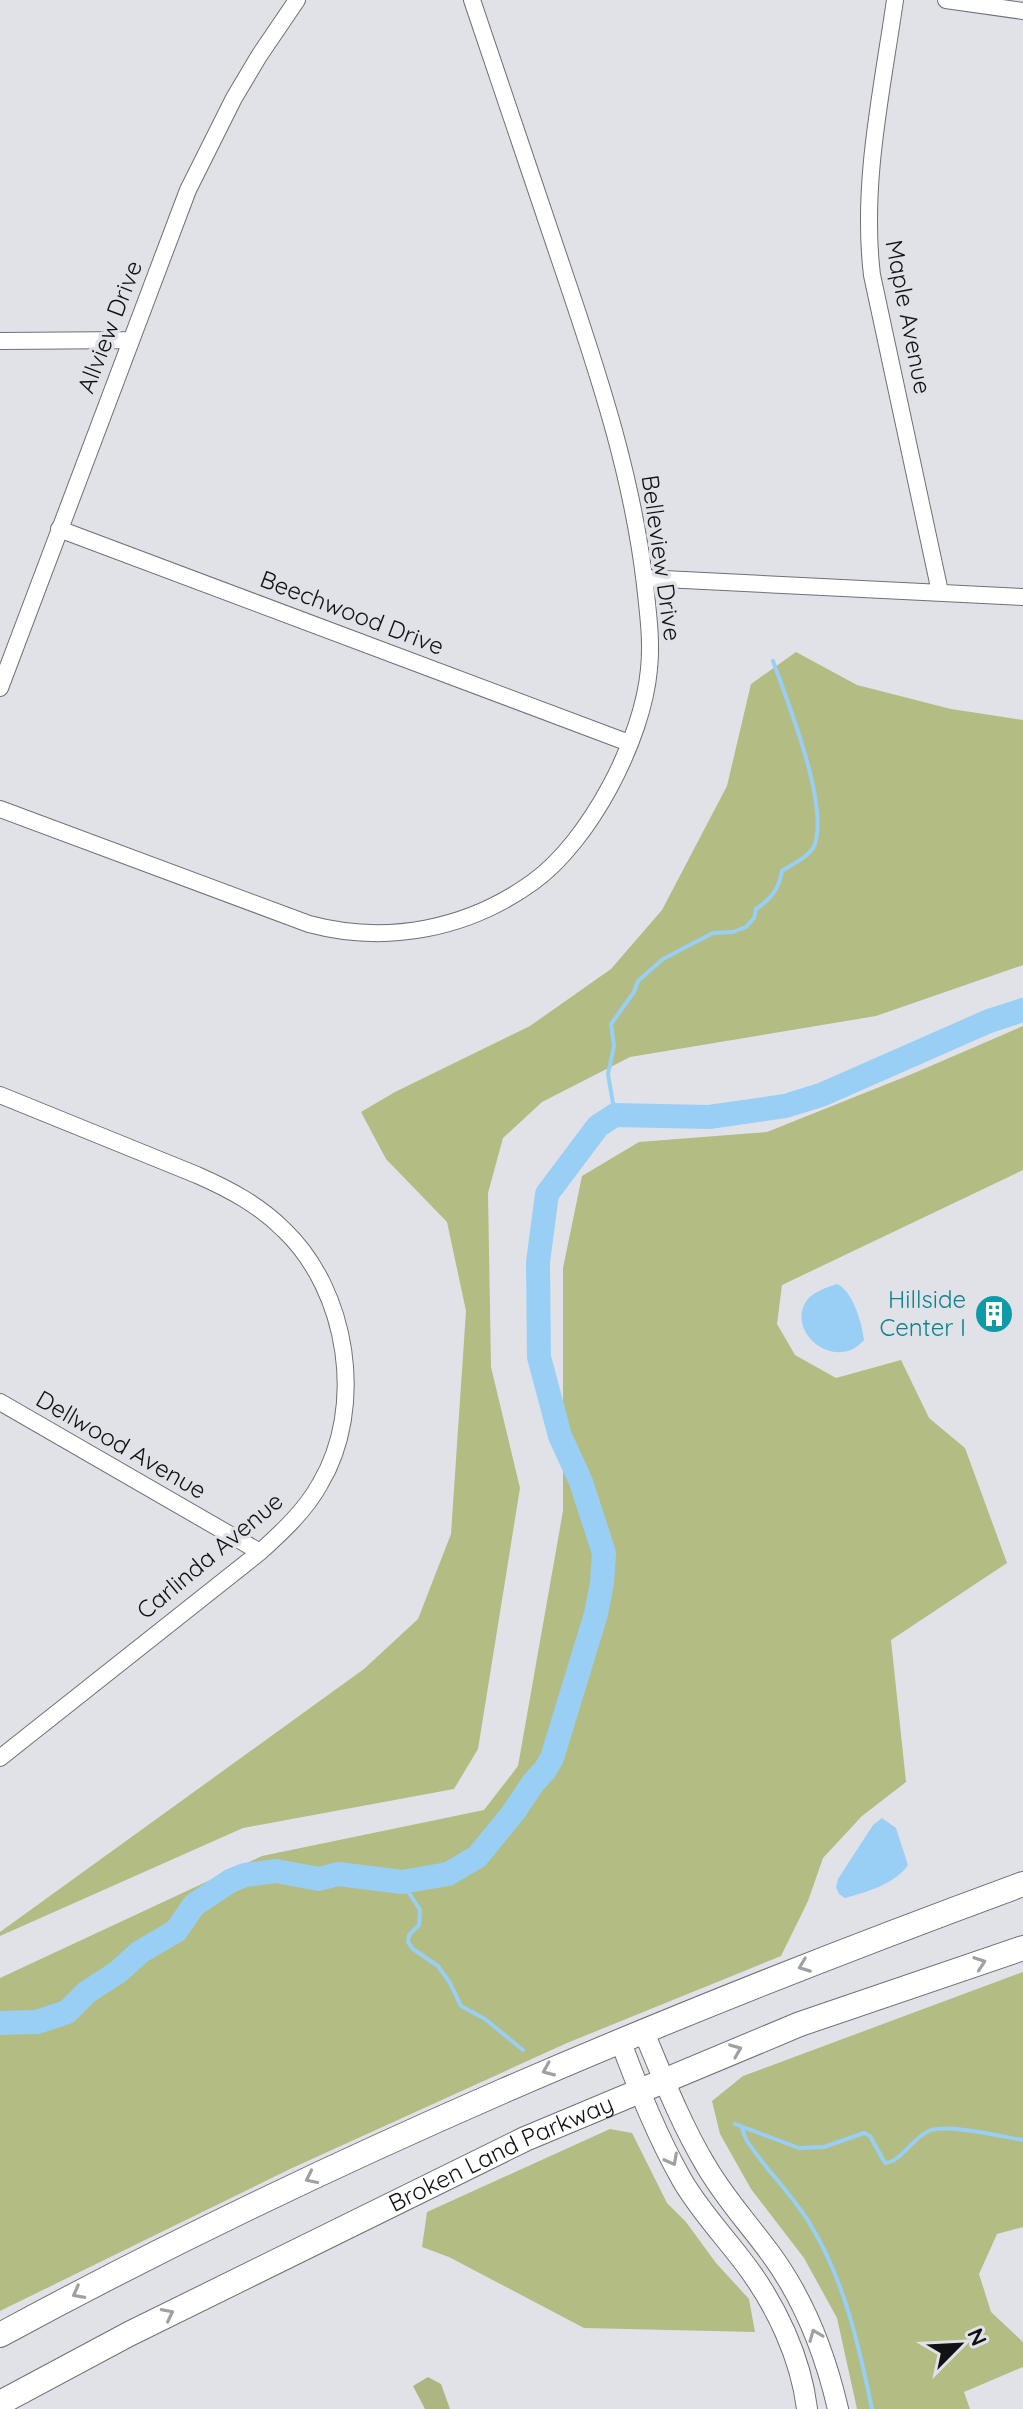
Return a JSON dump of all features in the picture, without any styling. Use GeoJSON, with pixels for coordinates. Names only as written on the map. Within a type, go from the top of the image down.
{"type":"FeatureCollection","features":[{"type":"Feature","properties":{"kind":"main road"},"geometry":{"type":"LineString","coordinates":[[0,2335],[317,2174],[505,2088],[780,1975],[1023,1884]]}},
{"type":"Feature","properties":{"kind":"main road","name":"Broken Land Parkway"},"geometry":{"type":"LineString","coordinates":[[0,2403],[129,2334],[480,2160],[663,2079],[800,2024],[1023,1948]]}},
{"type":"Feature","properties":{"kind":"street","name":"Allview Drive"},"geometry":{"type":"LineString","coordinates":[[0,688],[188,190],[210,143],[259,56],[297,0]]}},
{"type":"Feature","properties":{"kind":"street","name":"Belleview Drive"},"geometry":{"type":"LineString","coordinates":[[0,809],[309,924],[338,932],[393,933],[448,924],[474,915],[523,889],[545,874],[570,849],[594,816],[641,713],[649,673],[649,621],[638,532],[615,429],[472,0]]}},
{"type":"Feature","properties":{"kind":"street","name":"Maple Avenue"},"geometry":{"type":"LineString","coordinates":[[895,0],[869,185],[869,247],[872,275],[940,592]]}},
{"type":"Feature","properties":{"kind":"street"},"geometry":{"type":"LineString","coordinates":[[946,0],[1023,11]]}},
{"type":"Feature","properties":{"kind":"street"},"geometry":{"type":"LineString","coordinates":[[0,341],[131,340]]}},
{"type":"Feature","properties":{"kind":"street","name":"Beechwood Drive"},"geometry":{"type":"LineString","coordinates":[[59,529],[629,743]]}},
{"type":"Feature","properties":{"kind":"street"},"geometry":{"type":"LineString","coordinates":[[644,578],[1023,597]]}},
{"type":"Feature","properties":{"kind":"street","name":"Carlinda Avenue"},"geometry":{"type":"LineString","coordinates":[[0,1095],[228,1189],[264,1212],[304,1251],[317,1274],[330,1301],[344,1353],[346,1381],[341,1427],[322,1482],[296,1518],[260,1552],[3,1750]]}},
{"type":"Feature","properties":{"kind":"street","name":"Dellwood Avenue"},"geometry":{"type":"LineString","coordinates":[[0,1402],[260,1552]]}},
{"type":"Feature","properties":{"kind":"street"},"geometry":{"type":"LineString","coordinates":[[643,2030],[663,2079],[705,2164],[771,2254],[800,2302],[823,2356],[838,2409]]}},
{"type":"Feature","properties":{"kind":"street"},"geometry":{"type":"LineString","coordinates":[[620,2040],[639,2090],[683,2182],[748,2267],[776,2313],[797,2364],[807,2409]]}},
{"type":"Feature","properties":{"kind":"green space"},"geometry":{"type":"Polygon","coordinates":[[[796,652],[857,685],[951,709],[1023,720],[1023,965],[876,1016],[630,1057],[542,1102],[503,1138],[488,1193],[491,1367],[520,1488],[478,1749],[454,1789],[243,1828],[0,1936],[0,1932],[364,1669],[418,1619],[451,1534],[466,1311],[447,1222],[386,1159],[361,1112],[395,1092],[530,1026],[611,969],[662,910],[727,786],[751,684],[796,652]]]}},
{"type":"Feature","properties":{"kind":"green space"},"geometry":{"type":"Polygon","coordinates":[[[1023,1026],[1023,1170],[782,1285],[777,1324],[795,1355],[836,1378],[901,1360],[929,1418],[965,1448],[1007,1563],[891,1640],[906,1782],[862,1816],[823,1858],[808,1901],[781,1956],[567,2043],[290,2169],[0,2311],[0,1978],[262,1856],[484,1810],[518,1766],[563,1511],[563,1268],[582,1176],[639,1142],[767,1132],[1023,1026]]]}},
{"type":"Feature","properties":{"kind":"green space"},"geometry":{"type":"Polygon","coordinates":[[[1023,1972],[1023,2227],[997,2234],[979,2274],[991,2312],[1023,2342],[1023,2367],[964,2392],[970,2409],[857,2409],[837,2318],[804,2258],[751,2189],[720,2134],[712,2101],[743,2076],[1023,1972]]]}},
{"type":"Feature","properties":{"kind":"green space"},"geometry":{"type":"Polygon","coordinates":[[[610,2129],[632,2133],[667,2203],[749,2299],[755,2332],[584,2328],[449,2257],[422,2247],[427,2212],[610,2129]]]}},
{"type":"Feature","properties":{"kind":"green space"},"geometry":{"type":"Polygon","coordinates":[[[428,2377],[441,2384],[450,2409],[425,2409],[413,2386],[428,2377]]]}},
{"type":"Feature","properties":{"kind":"water"},"geometry":{"type":"Polygon","coordinates":[[[837,1284],[852,1300],[864,1340],[853,1349],[841,1352],[818,1346],[803,1327],[802,1315],[805,1303],[811,1296],[837,1284]]]}},
{"type":"Feature","properties":{"kind":"water"},"geometry":{"type":"Polygon","coordinates":[[[882,1818],[896,1828],[908,1865],[888,1882],[845,1898],[836,1887],[838,1879],[873,1825],[882,1818]]]}},
{"type":"Feature","properties":{"kind":"waterway"},"geometry":{"type":"LineString","coordinates":[[615,1115],[608,1074],[614,1046],[611,1024],[634,992],[638,981],[663,959],[713,933],[733,932],[746,927],[754,918],[756,909],[774,893],[782,871],[805,856],[815,844],[818,826],[811,779],[773,661]]}},
{"type":"Feature","properties":{"kind":"waterway"},"geometry":{"type":"LineString","coordinates":[[0,2023],[37,2022],[67,2012],[87,1992],[118,1972],[140,1952],[176,1931],[194,1905],[230,1881],[245,1875],[276,1871],[319,1879],[338,1874],[402,1882],[448,1874],[477,1857],[552,1758],[596,1614],[602,1583],[604,1553],[581,1482],[560,1436],[539,1357],[538,1262],[547,1194],[598,1126],[615,1115],[709,1117],[785,1106],[821,1095],[989,1021],[1023,1010]]}},
{"type":"Feature","properties":{"kind":"waterway"},"geometry":{"type":"LineString","coordinates":[[402,1882],[420,1910],[419,1925],[409,1935],[408,1942],[413,1949],[438,1966],[461,2006],[485,2019],[523,2050]]}},
{"type":"Feature","properties":{"kind":"waterway"},"geometry":{"type":"LineString","coordinates":[[735,2124],[799,2148],[824,2147],[864,2133],[870,2136],[885,2163],[896,2159],[929,2131],[937,2129],[1023,2140]]}},
{"type":"Feature","properties":{"kind":"waterway"},"geometry":{"type":"LineString","coordinates":[[742,2129],[754,2152],[803,2213],[822,2245],[856,2337],[872,2409]]}},
{"type":"Feature","properties":{"kind":"place","name":"Hillside Center I"},"geometry":{"type":"Point","coordinates":[994,1314]}}]}
